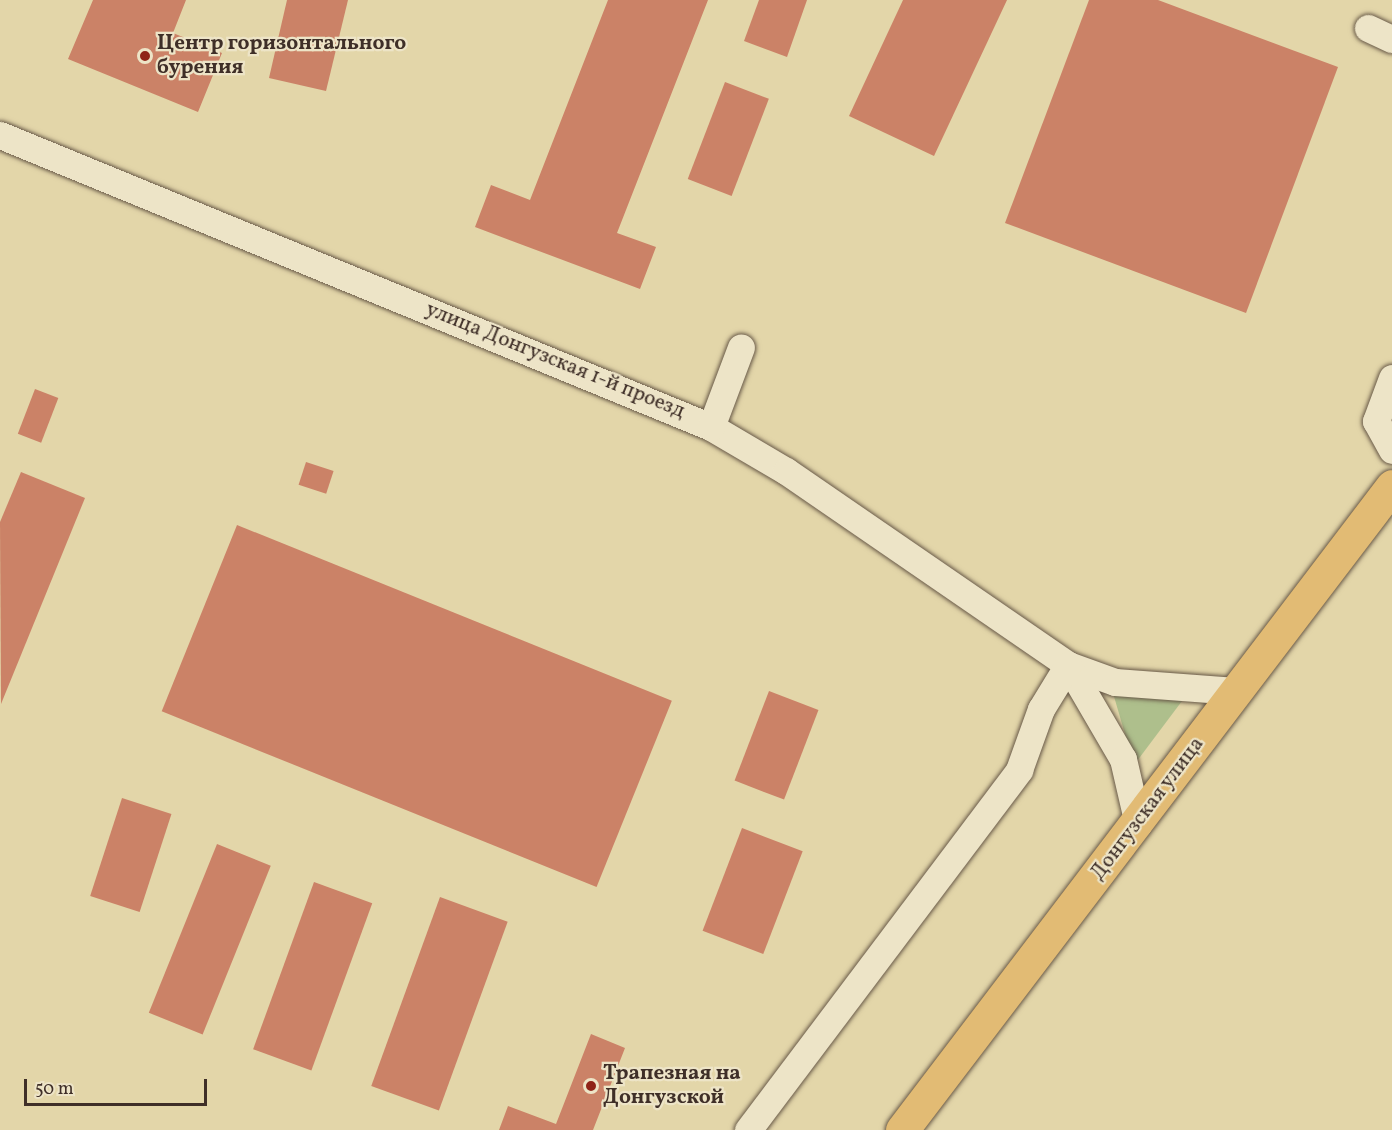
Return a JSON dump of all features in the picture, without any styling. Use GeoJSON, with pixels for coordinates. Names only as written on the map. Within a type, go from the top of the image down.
{"type":"FeatureCollection","features":[{"type":"Feature","properties":{"kind":"highway","name":"Донгузская улица"},"geometry":{"type":"LineString","coordinates":[[902,1130],[1138,824],[1392,486]]}},
{"type":"Feature","properties":{"kind":"street","name":"улица Донгузская 1-й проезд"},"geometry":{"type":"LineString","coordinates":[[0,135],[711,427],[786,471],[1068,665]]}},
{"type":"Feature","properties":{"kind":"street"},"geometry":{"type":"LineString","coordinates":[[711,427],[741,347]]}},
{"type":"Feature","properties":{"kind":"street"},"geometry":{"type":"LineString","coordinates":[[1392,378],[1376,421],[1392,450]]}},
{"type":"Feature","properties":{"kind":"street"},"geometry":{"type":"LineString","coordinates":[[1068,665],[1114,682],[1236,691]]}},
{"type":"Feature","properties":{"kind":"street"},"geometry":{"type":"LineString","coordinates":[[1068,665],[1122,759],[1138,824]]}},
{"type":"Feature","properties":{"kind":"street"},"geometry":{"type":"LineString","coordinates":[[748,1130],[1019,770],[1041,709],[1068,665]]}},
{"type":"Feature","properties":{"kind":"green space"},"geometry":{"type":"Polygon","coordinates":[[[1113,693],[1188,693],[1134,765],[1113,693]]]}},
{"type":"Feature","properties":{"kind":"building","name":"Центр горизонтального бурения"},"geometry":{"type":"Polygon","coordinates":[[[93,0],[186,0],[173,33],[222,53],[198,112],[68,59],[93,0]]]}},
{"type":"Feature","properties":{"kind":"building"},"geometry":{"type":"Polygon","coordinates":[[[287,0],[348,0],[326,91],[269,78],[287,0]]]}},
{"type":"Feature","properties":{"kind":"building"},"geometry":{"type":"Polygon","coordinates":[[[608,0],[708,0],[617,233],[656,247],[640,289],[475,227],[491,185],[530,200],[608,0]]]}},
{"type":"Feature","properties":{"kind":"building"},"geometry":{"type":"Polygon","coordinates":[[[759,0],[807,0],[787,57],[744,41],[759,0]]]}},
{"type":"Feature","properties":{"kind":"building"},"geometry":{"type":"Polygon","coordinates":[[[903,0],[1007,0],[934,156],[849,116],[903,0]]]}},
{"type":"Feature","properties":{"kind":"building"},"geometry":{"type":"Polygon","coordinates":[[[1089,0],[1158,0],[1338,67],[1246,313],[1005,223],[1089,0]]]}},
{"type":"Feature","properties":{"kind":"building"},"geometry":{"type":"Polygon","coordinates":[[[725,82],[769,99],[732,196],[688,179],[725,82]]]}},
{"type":"Feature","properties":{"kind":"building"},"geometry":{"type":"Polygon","coordinates":[[[35,389],[58,398],[41,443],[18,434],[35,389]]]}},
{"type":"Feature","properties":{"kind":"building"},"geometry":{"type":"Polygon","coordinates":[[[306,462],[334,471],[326,494],[299,485],[306,462]]]}},
{"type":"Feature","properties":{"kind":"building"},"geometry":{"type":"Polygon","coordinates":[[[21,472],[85,498],[1,704],[0,522],[21,472]]]}},
{"type":"Feature","properties":{"kind":"building"},"geometry":{"type":"Polygon","coordinates":[[[237,525],[672,701],[597,887],[162,711],[237,525]]]}},
{"type":"Feature","properties":{"kind":"building"},"geometry":{"type":"Polygon","coordinates":[[[769,691],[818,710],[784,800],[735,781],[769,691]]]}},
{"type":"Feature","properties":{"kind":"building"},"geometry":{"type":"Polygon","coordinates":[[[122,798],[171,814],[140,912],[90,896],[122,798]]]}},
{"type":"Feature","properties":{"kind":"building"},"geometry":{"type":"Polygon","coordinates":[[[742,828],[803,851],[763,954],[703,931],[742,828]]]}},
{"type":"Feature","properties":{"kind":"building"},"geometry":{"type":"Polygon","coordinates":[[[217,844],[271,866],[203,1034],[149,1013],[217,844]]]}},
{"type":"Feature","properties":{"kind":"building"},"geometry":{"type":"Polygon","coordinates":[[[314,882],[372,903],[311,1070],[253,1049],[314,882]]]}},
{"type":"Feature","properties":{"kind":"building"},"geometry":{"type":"Polygon","coordinates":[[[440,897],[508,922],[439,1111],[371,1086],[440,897]]]}},
{"type":"Feature","properties":{"kind":"building","name":"Трапезная на Донгузской"},"geometry":{"type":"Polygon","coordinates":[[[591,1034],[625,1048],[593,1130],[499,1130],[508,1106],[556,1124],[591,1034]]]}},
{"type":"Feature","properties":{"kind":"place","name":"Центр горизонтального бурения"},"geometry":{"type":"Point","coordinates":[145,56]}},
{"type":"Feature","properties":{"kind":"place","name":"Трапезная на Донгузской"},"geometry":{"type":"Point","coordinates":[591,1086]}}]}
